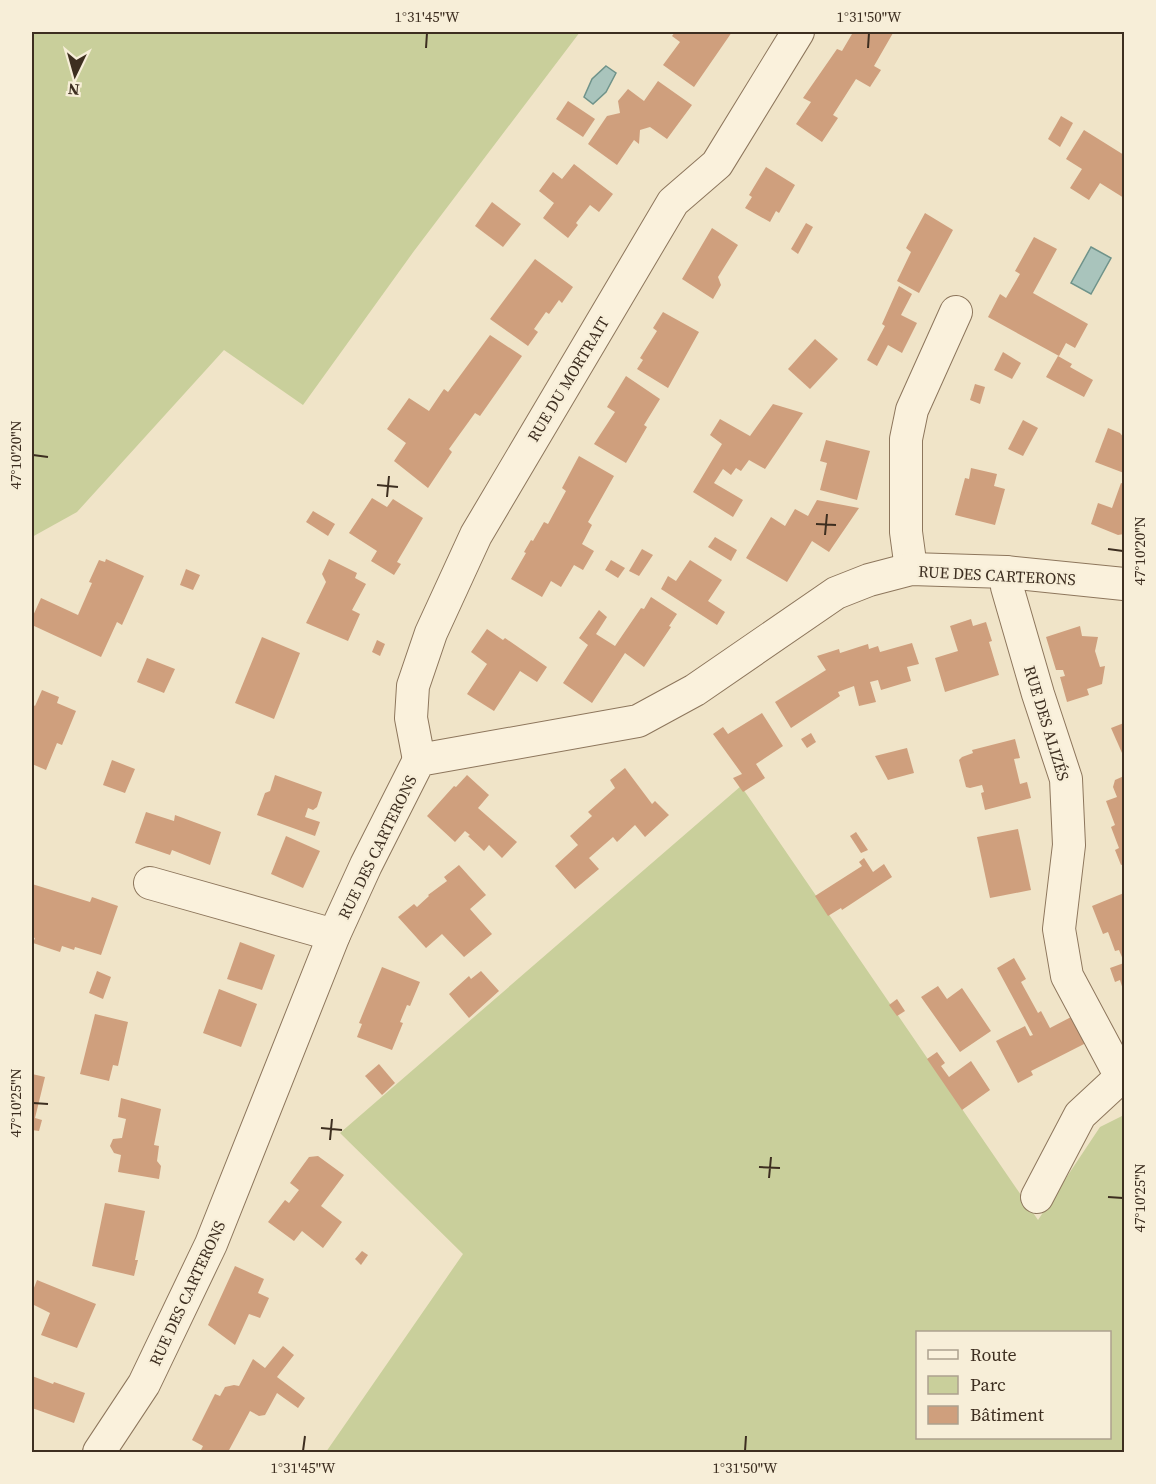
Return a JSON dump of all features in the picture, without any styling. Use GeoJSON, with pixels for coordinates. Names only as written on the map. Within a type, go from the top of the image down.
{"type":"FeatureCollection","features":[{"type":"Feature","properties":{"kind":"street","name":"RUE DU MORTRAIT"},"geometry":{"type":"LineString","coordinates":[[419,760],[411,718],[414,686],[431,633],[476,535],[673,202],[717,164],[798,32]]}},
{"type":"Feature","properties":{"kind":"street"},"geometry":{"type":"LineString","coordinates":[[911,569],[906,531],[906,439],[912,410],[956,312]]}},
{"type":"Feature","properties":{"kind":"street","name":"RUE DES CARTERONS"},"geometry":{"type":"LineString","coordinates":[[99,1452],[144,1384],[211,1244],[334,935],[419,760],[638,721],[695,690],[836,592],[911,569],[1006,572],[1125,584]]}},
{"type":"Feature","properties":{"kind":"street","name":"RUE DES ALIZÉS"},"geometry":{"type":"LineString","coordinates":[[1006,572],[1007,587],[1066,779],[1069,845],[1059,929],[1067,976],[1123,1078]]}},
{"type":"Feature","properties":{"kind":"street"},"geometry":{"type":"LineString","coordinates":[[150,883],[334,935]]}},
{"type":"Feature","properties":{"kind":"street"},"geometry":{"type":"LineString","coordinates":[[1037,1197],[1080,1115],[1123,1078]]}},
{"type":"Feature","properties":{"kind":"green space"},"geometry":{"type":"Polygon","coordinates":[[[32,32],[580,32],[414,251],[303,405],[224,350],[77,512],[32,537],[32,32]]]}},
{"type":"Feature","properties":{"kind":"green space"},"geometry":{"type":"Polygon","coordinates":[[[741,786],[1038,1220],[1100,1127],[1124,1115],[1124,1452],[326,1452],[463,1254],[340,1133],[741,786]]]}},
{"type":"Feature","properties":{"kind":"water"},"geometry":{"type":"Polygon","coordinates":[[[606,66],[616,73],[606,92],[593,104],[584,97],[592,79],[606,66]]]}},
{"type":"Feature","properties":{"kind":"water"},"geometry":{"type":"Polygon","coordinates":[[[1091,247],[1111,258],[1091,294],[1071,283],[1091,247]]]}},
{"type":"Feature","properties":{"kind":"building"},"geometry":{"type":"Polygon","coordinates":[[[675,32],[732,32],[694,87],[663,65],[680,42],[672,36],[675,32]]]}},
{"type":"Feature","properties":{"kind":"building"},"geometry":{"type":"Polygon","coordinates":[[[848,32],[893,33],[874,66],[881,70],[870,87],[856,79],[833,115],[838,118],[822,142],[796,124],[811,102],[803,98],[837,49],[842,51],[852,34],[848,32]]]}},
{"type":"Feature","properties":{"kind":"building"},"geometry":{"type":"Polygon","coordinates":[[[658,81],[692,105],[667,139],[650,127],[640,130],[639,144],[634,140],[617,165],[588,144],[607,116],[620,113],[618,101],[628,89],[644,101],[658,81]]]}},
{"type":"Feature","properties":{"kind":"building"},"geometry":{"type":"Polygon","coordinates":[[[568,101],[595,119],[583,137],[556,119],[568,101]]]}},
{"type":"Feature","properties":{"kind":"building"},"geometry":{"type":"Polygon","coordinates":[[[1061,116],[1073,123],[1060,147],[1048,139],[1061,116]]]}},
{"type":"Feature","properties":{"kind":"building"},"geometry":{"type":"Polygon","coordinates":[[[1084,130],[1124,155],[1124,198],[1100,183],[1089,200],[1070,188],[1082,169],[1066,159],[1084,130]]]}},
{"type":"Feature","properties":{"kind":"building"},"geometry":{"type":"Polygon","coordinates":[[[574,164],[613,194],[599,212],[590,205],[568,238],[543,218],[554,203],[539,191],[553,172],[562,179],[574,164]]]}},
{"type":"Feature","properties":{"kind":"building"},"geometry":{"type":"Polygon","coordinates":[[[766,167],[795,185],[779,213],[776,211],[770,222],[745,208],[752,197],[749,195],[766,167]]]}},
{"type":"Feature","properties":{"kind":"building"},"geometry":{"type":"Polygon","coordinates":[[[492,202],[521,224],[503,247],[475,226],[492,202]]]}},
{"type":"Feature","properties":{"kind":"building"},"geometry":{"type":"Polygon","coordinates":[[[925,213],[953,230],[919,293],[897,281],[911,252],[906,248],[925,213]]]}},
{"type":"Feature","properties":{"kind":"building"},"geometry":{"type":"Polygon","coordinates":[[[806,223],[813,227],[798,254],[791,249],[806,223]]]}},
{"type":"Feature","properties":{"kind":"building"},"geometry":{"type":"Polygon","coordinates":[[[712,228],[738,245],[718,277],[721,285],[713,299],[682,279],[712,228]]]}},
{"type":"Feature","properties":{"kind":"building"},"geometry":{"type":"Polygon","coordinates":[[[1034,237],[1057,249],[1033,293],[1088,324],[1075,348],[1066,343],[1059,356],[988,317],[1000,294],[1006,298],[1020,274],[1015,271],[1034,237]]]}},
{"type":"Feature","properties":{"kind":"building"},"geometry":{"type":"Polygon","coordinates":[[[535,259],[573,287],[562,303],[559,300],[549,314],[546,312],[534,329],[538,332],[528,346],[490,319],[535,259]]]}},
{"type":"Feature","properties":{"kind":"building"},"geometry":{"type":"Polygon","coordinates":[[[899,286],[912,294],[901,315],[917,323],[902,353],[888,345],[877,366],[867,360],[885,326],[882,324],[899,286]]]}},
{"type":"Feature","properties":{"kind":"building"},"geometry":{"type":"Polygon","coordinates":[[[663,312],[699,332],[668,388],[637,369],[643,360],[640,358],[657,331],[653,328],[663,312]]]}},
{"type":"Feature","properties":{"kind":"building"},"geometry":{"type":"Polygon","coordinates":[[[490,335],[522,356],[480,416],[475,413],[449,449],[452,452],[428,488],[394,461],[406,443],[387,429],[409,398],[429,411],[444,389],[448,392],[490,335]]]}},
{"type":"Feature","properties":{"kind":"building"},"geometry":{"type":"Polygon","coordinates":[[[815,339],[838,359],[810,389],[788,369],[815,339]]]}},
{"type":"Feature","properties":{"kind":"building"},"geometry":{"type":"Polygon","coordinates":[[[1003,352],[1021,363],[1012,379],[994,370],[1003,352]]]}},
{"type":"Feature","properties":{"kind":"building"},"geometry":{"type":"Polygon","coordinates":[[[1058,356],[1072,364],[1070,367],[1093,380],[1084,397],[1046,377],[1058,356]]]}},
{"type":"Feature","properties":{"kind":"building"},"geometry":{"type":"Polygon","coordinates":[[[626,376],[660,399],[644,425],[647,427],[626,463],[594,444],[615,412],[607,407],[626,376]]]}},
{"type":"Feature","properties":{"kind":"building"},"geometry":{"type":"Polygon","coordinates":[[[975,384],[985,387],[980,404],[970,400],[975,384]]]}},
{"type":"Feature","properties":{"kind":"building"},"geometry":{"type":"Polygon","coordinates":[[[773,404],[803,413],[765,469],[749,460],[741,471],[736,468],[731,475],[723,469],[714,483],[743,500],[733,517],[693,492],[722,444],[710,435],[720,419],[750,436],[773,404]]]}},
{"type":"Feature","properties":{"kind":"building"},"geometry":{"type":"Polygon","coordinates":[[[1023,420],[1038,428],[1023,456],[1008,449],[1023,420]]]}},
{"type":"Feature","properties":{"kind":"building"},"geometry":{"type":"Polygon","coordinates":[[[1108,428],[1120,433],[1124,438],[1124,473],[1095,462],[1108,428]]]}},
{"type":"Feature","properties":{"kind":"building"},"geometry":{"type":"Polygon","coordinates":[[[826,440],[870,451],[857,500],[820,490],[827,463],[820,461],[826,440]]]}},
{"type":"Feature","properties":{"kind":"building"},"geometry":{"type":"Polygon","coordinates":[[[579,456],[614,476],[588,522],[592,525],[582,544],[594,551],[583,570],[574,565],[561,587],[551,581],[542,597],[511,579],[531,540],[533,541],[544,522],[548,524],[566,491],[562,488],[579,456]]]}},
{"type":"Feature","properties":{"kind":"building"},"geometry":{"type":"Polygon","coordinates":[[[971,468],[997,474],[994,486],[1005,489],[995,525],[955,515],[965,478],[969,479],[971,468]]]}},
{"type":"Feature","properties":{"kind":"building"},"geometry":{"type":"Polygon","coordinates":[[[1121,483],[1124,484],[1124,534],[1118,535],[1091,524],[1098,503],[1112,508],[1121,483]]]}},
{"type":"Feature","properties":{"kind":"building"},"geometry":{"type":"Polygon","coordinates":[[[372,498],[387,507],[393,499],[423,518],[397,562],[401,564],[394,575],[371,561],[377,551],[349,533],[372,498]]]}},
{"type":"Feature","properties":{"kind":"building"},"geometry":{"type":"Polygon","coordinates":[[[817,500],[859,508],[829,552],[812,541],[787,582],[746,558],[771,517],[785,526],[795,509],[808,516],[817,500]]]}},
{"type":"Feature","properties":{"kind":"building"},"geometry":{"type":"Polygon","coordinates":[[[313,511],[335,524],[328,536],[306,522],[313,511]]]}},
{"type":"Feature","properties":{"kind":"building"},"geometry":{"type":"Polygon","coordinates":[[[715,537],[737,550],[731,561],[708,547],[715,537]]]}},
{"type":"Feature","properties":{"kind":"building"},"geometry":{"type":"Polygon","coordinates":[[[642,549],[653,555],[639,576],[629,571],[642,549]]]}},
{"type":"Feature","properties":{"kind":"building"},"geometry":{"type":"Polygon","coordinates":[[[106,559],[144,576],[122,625],[117,622],[101,657],[32,625],[32,618],[41,598],[78,615],[99,560],[105,562],[106,559]]]}},
{"type":"Feature","properties":{"kind":"building"},"geometry":{"type":"Polygon","coordinates":[[[329,559],[357,573],[355,578],[366,584],[352,610],[360,614],[348,641],[306,623],[326,582],[322,574],[329,559]]]}},
{"type":"Feature","properties":{"kind":"building"},"geometry":{"type":"Polygon","coordinates":[[[611,560],[625,568],[618,578],[605,570],[611,560]]]}},
{"type":"Feature","properties":{"kind":"building"},"geometry":{"type":"Polygon","coordinates":[[[690,560],[722,580],[708,601],[725,612],[717,625],[661,589],[668,576],[676,581],[690,560]]]}},
{"type":"Feature","properties":{"kind":"building"},"geometry":{"type":"Polygon","coordinates":[[[186,569],[200,575],[193,590],[180,585],[186,569]]]}},
{"type":"Feature","properties":{"kind":"building"},"geometry":{"type":"Polygon","coordinates":[[[651,597],[677,614],[644,667],[625,653],[592,703],[563,683],[588,645],[579,638],[599,610],[607,617],[596,634],[615,646],[651,597]]]}},
{"type":"Feature","properties":{"kind":"building"},"geometry":{"type":"Polygon","coordinates":[[[971,619],[973,626],[986,622],[992,641],[989,642],[999,675],[945,692],[935,658],[958,651],[950,626],[971,619]]]}},
{"type":"Feature","properties":{"kind":"building"},"geometry":{"type":"Polygon","coordinates":[[[1080,626],[1082,636],[1098,637],[1095,651],[1100,667],[1105,666],[1102,684],[1087,689],[1089,695],[1067,702],[1060,677],[1065,676],[1063,670],[1056,670],[1046,637],[1080,626]]]}},
{"type":"Feature","properties":{"kind":"building"},"geometry":{"type":"Polygon","coordinates":[[[487,629],[503,640],[505,638],[547,667],[537,682],[520,671],[494,711],[467,694],[487,664],[471,652],[487,629]]]}},
{"type":"Feature","properties":{"kind":"building"},"geometry":{"type":"Polygon","coordinates":[[[262,637],[300,653],[274,719],[235,703],[262,637]]]}},
{"type":"Feature","properties":{"kind":"building"},"geometry":{"type":"Polygon","coordinates":[[[377,640],[385,644],[380,656],[372,652],[377,640]]]}},
{"type":"Feature","properties":{"kind":"building"},"geometry":{"type":"Polygon","coordinates":[[[912,643],[919,664],[907,667],[911,681],[881,690],[878,680],[870,682],[876,702],[859,706],[854,686],[838,692],[840,696],[791,728],[775,702],[826,670],[817,656],[839,649],[840,653],[868,644],[869,649],[878,646],[880,652],[912,643]]]}},
{"type":"Feature","properties":{"kind":"building"},"geometry":{"type":"Polygon","coordinates":[[[147,658],[175,669],[164,693],[137,682],[147,658]]]}},
{"type":"Feature","properties":{"kind":"building"},"geometry":{"type":"Polygon","coordinates":[[[42,690],[59,697],[57,703],[76,711],[62,745],[57,743],[46,770],[32,764],[32,704],[35,706],[42,690]]]}},
{"type":"Feature","properties":{"kind":"building"},"geometry":{"type":"Polygon","coordinates":[[[762,713],[783,746],[756,764],[765,778],[743,792],[733,778],[742,774],[713,734],[723,727],[728,734],[762,713]]]}},
{"type":"Feature","properties":{"kind":"building"},"geometry":{"type":"Polygon","coordinates":[[[1124,723],[1124,752],[1122,753],[1111,728],[1124,723]]]}},
{"type":"Feature","properties":{"kind":"building"},"geometry":{"type":"Polygon","coordinates":[[[811,733],[816,742],[807,748],[801,739],[811,733]]]}},
{"type":"Feature","properties":{"kind":"building"},"geometry":{"type":"Polygon","coordinates":[[[1015,739],[1020,758],[1014,759],[1020,784],[1027,782],[1031,798],[985,810],[981,793],[984,792],[982,785],[966,787],[959,760],[973,753],[972,750],[1015,739]]]}},
{"type":"Feature","properties":{"kind":"building"},"geometry":{"type":"Polygon","coordinates":[[[907,748],[914,773],[888,780],[875,756],[907,748]]]}},
{"type":"Feature","properties":{"kind":"building"},"geometry":{"type":"Polygon","coordinates":[[[112,760],[135,769],[125,793],[103,785],[112,760]]]}},
{"type":"Feature","properties":{"kind":"building"},"geometry":{"type":"Polygon","coordinates":[[[625,768],[652,804],[655,801],[669,815],[645,837],[635,825],[617,842],[613,837],[589,858],[599,869],[575,889],[555,866],[578,845],[570,836],[592,816],[588,812],[615,788],[610,780],[625,768]]]}},
{"type":"Feature","properties":{"kind":"building"},"geometry":{"type":"Polygon","coordinates":[[[275,775],[322,792],[317,807],[313,810],[308,808],[305,817],[320,822],[315,836],[257,815],[265,793],[270,791],[275,775]]]}},
{"type":"Feature","properties":{"kind":"building"},"geometry":{"type":"Polygon","coordinates":[[[467,775],[489,795],[478,808],[517,842],[502,858],[489,845],[484,851],[465,831],[455,842],[427,816],[467,775]]]}},
{"type":"Feature","properties":{"kind":"building"},"geometry":{"type":"Polygon","coordinates":[[[1124,776],[1124,864],[1121,865],[1115,850],[1119,848],[1111,827],[1115,825],[1106,801],[1117,797],[1113,787],[1115,780],[1124,776]]]}},
{"type":"Feature","properties":{"kind":"building"},"geometry":{"type":"Polygon","coordinates":[[[146,812],[174,821],[175,815],[221,832],[210,865],[172,850],[170,855],[135,843],[146,812]]]}},
{"type":"Feature","properties":{"kind":"building"},"geometry":{"type":"Polygon","coordinates":[[[1018,829],[1031,890],[990,898],[977,837],[1018,829]]]}},
{"type":"Feature","properties":{"kind":"building"},"geometry":{"type":"Polygon","coordinates":[[[856,832],[868,850],[861,853],[850,836],[856,832]]]}},
{"type":"Feature","properties":{"kind":"building"},"geometry":{"type":"Polygon","coordinates":[[[286,836],[320,851],[303,888],[271,874],[286,836]]]}},
{"type":"Feature","properties":{"kind":"building"},"geometry":{"type":"Polygon","coordinates":[[[864,858],[873,872],[884,864],[892,877],[842,910],[841,908],[828,916],[815,896],[862,866],[859,862],[864,858]]]}},
{"type":"Feature","properties":{"kind":"building"},"geometry":{"type":"Polygon","coordinates":[[[459,865],[486,895],[470,909],[492,934],[464,957],[442,934],[426,948],[398,917],[414,904],[417,907],[428,895],[447,881],[444,877],[459,865]]]}},
{"type":"Feature","properties":{"kind":"building"},"geometry":{"type":"Polygon","coordinates":[[[32,884],[90,902],[92,897],[118,906],[101,955],[75,947],[74,950],[62,946],[60,952],[33,943],[35,938],[32,937],[32,884]]]}},
{"type":"Feature","properties":{"kind":"building"},"geometry":{"type":"Polygon","coordinates":[[[1124,893],[1124,962],[1119,950],[1115,951],[1108,932],[1103,934],[1092,906],[1124,893]]]}},
{"type":"Feature","properties":{"kind":"building"},"geometry":{"type":"Polygon","coordinates":[[[240,942],[275,955],[262,990],[227,979],[240,942]]]}},
{"type":"Feature","properties":{"kind":"building"},"geometry":{"type":"Polygon","coordinates":[[[1014,958],[1026,979],[1021,982],[1038,1013],[1041,1011],[1050,1028],[1073,1016],[1086,1043],[1031,1071],[1033,1075],[1018,1083],[996,1041],[1025,1026],[1030,1036],[1033,1035],[997,968],[1014,958]]]}},
{"type":"Feature","properties":{"kind":"building"},"geometry":{"type":"Polygon","coordinates":[[[1124,963],[1124,993],[1120,980],[1115,982],[1110,968],[1124,963]]]}},
{"type":"Feature","properties":{"kind":"building"},"geometry":{"type":"Polygon","coordinates":[[[382,967],[420,982],[400,1022],[403,1023],[392,1050],[357,1037],[362,1024],[359,1023],[382,967]]]}},
{"type":"Feature","properties":{"kind":"building"},"geometry":{"type":"Polygon","coordinates":[[[97,971],[111,977],[103,999],[89,993],[97,971]]]}},
{"type":"Feature","properties":{"kind":"building"},"geometry":{"type":"Polygon","coordinates":[[[481,971],[499,991],[469,1018],[449,994],[469,976],[471,979],[481,971]]]}},
{"type":"Feature","properties":{"kind":"building"},"geometry":{"type":"Polygon","coordinates":[[[938,986],[947,999],[962,988],[991,1031],[960,1052],[921,997],[938,986]]]}},
{"type":"Feature","properties":{"kind":"building"},"geometry":{"type":"Polygon","coordinates":[[[219,989],[257,1004],[241,1047],[203,1033],[219,989]]]}},
{"type":"Feature","properties":{"kind":"building"},"geometry":{"type":"Polygon","coordinates":[[[897,999],[905,1011],[897,1016],[889,1005],[897,999]]]}},
{"type":"Feature","properties":{"kind":"building"},"geometry":{"type":"Polygon","coordinates":[[[95,1014],[128,1022],[118,1066],[113,1065],[109,1081],[80,1074],[95,1014]]]}},
{"type":"Feature","properties":{"kind":"building"},"geometry":{"type":"Polygon","coordinates":[[[937,1052],[945,1063],[941,1066],[949,1077],[971,1061],[990,1090],[962,1110],[927,1059],[937,1052]]]}},
{"type":"Feature","properties":{"kind":"building"},"geometry":{"type":"Polygon","coordinates":[[[379,1064],[395,1083],[382,1095],[365,1076],[379,1064]]]}},
{"type":"Feature","properties":{"kind":"building"},"geometry":{"type":"Polygon","coordinates":[[[32,1074],[45,1077],[35,1118],[42,1120],[39,1131],[32,1130],[32,1074]]]}},
{"type":"Feature","properties":{"kind":"building"},"geometry":{"type":"Polygon","coordinates":[[[121,1098],[161,1109],[154,1145],[159,1146],[157,1161],[161,1166],[159,1179],[118,1172],[121,1155],[114,1153],[110,1146],[113,1139],[122,1138],[126,1119],[118,1117],[121,1098]]]}},
{"type":"Feature","properties":{"kind":"building"},"geometry":{"type":"Polygon","coordinates":[[[318,1156],[344,1175],[321,1206],[342,1222],[323,1248],[302,1231],[294,1241],[268,1222],[285,1200],[289,1203],[299,1190],[290,1183],[309,1157],[318,1156]]]}},
{"type":"Feature","properties":{"kind":"building"},"geometry":{"type":"Polygon","coordinates":[[[105,1203],[145,1211],[134,1276],[92,1266],[105,1203]]]}},
{"type":"Feature","properties":{"kind":"building"},"geometry":{"type":"Polygon","coordinates":[[[362,1251],[368,1255],[361,1265],[355,1259],[362,1251]]]}},
{"type":"Feature","properties":{"kind":"building"},"geometry":{"type":"Polygon","coordinates":[[[235,1266],[264,1279],[258,1293],[269,1298],[260,1318],[249,1314],[235,1345],[208,1325],[235,1266]]]}},
{"type":"Feature","properties":{"kind":"building"},"geometry":{"type":"Polygon","coordinates":[[[37,1280],[96,1304],[77,1348],[41,1335],[50,1313],[32,1304],[32,1293],[37,1280]]]}},
{"type":"Feature","properties":{"kind":"building"},"geometry":{"type":"Polygon","coordinates":[[[283,1346],[294,1355],[277,1377],[305,1398],[298,1408],[277,1393],[265,1415],[259,1416],[250,1411],[228,1452],[200,1452],[203,1446],[192,1440],[215,1394],[220,1396],[225,1387],[239,1386],[253,1359],[265,1368],[283,1346]]]}},
{"type":"Feature","properties":{"kind":"building"},"geometry":{"type":"Polygon","coordinates":[[[32,1376],[85,1393],[74,1423],[32,1408],[32,1376]]]}}]}
